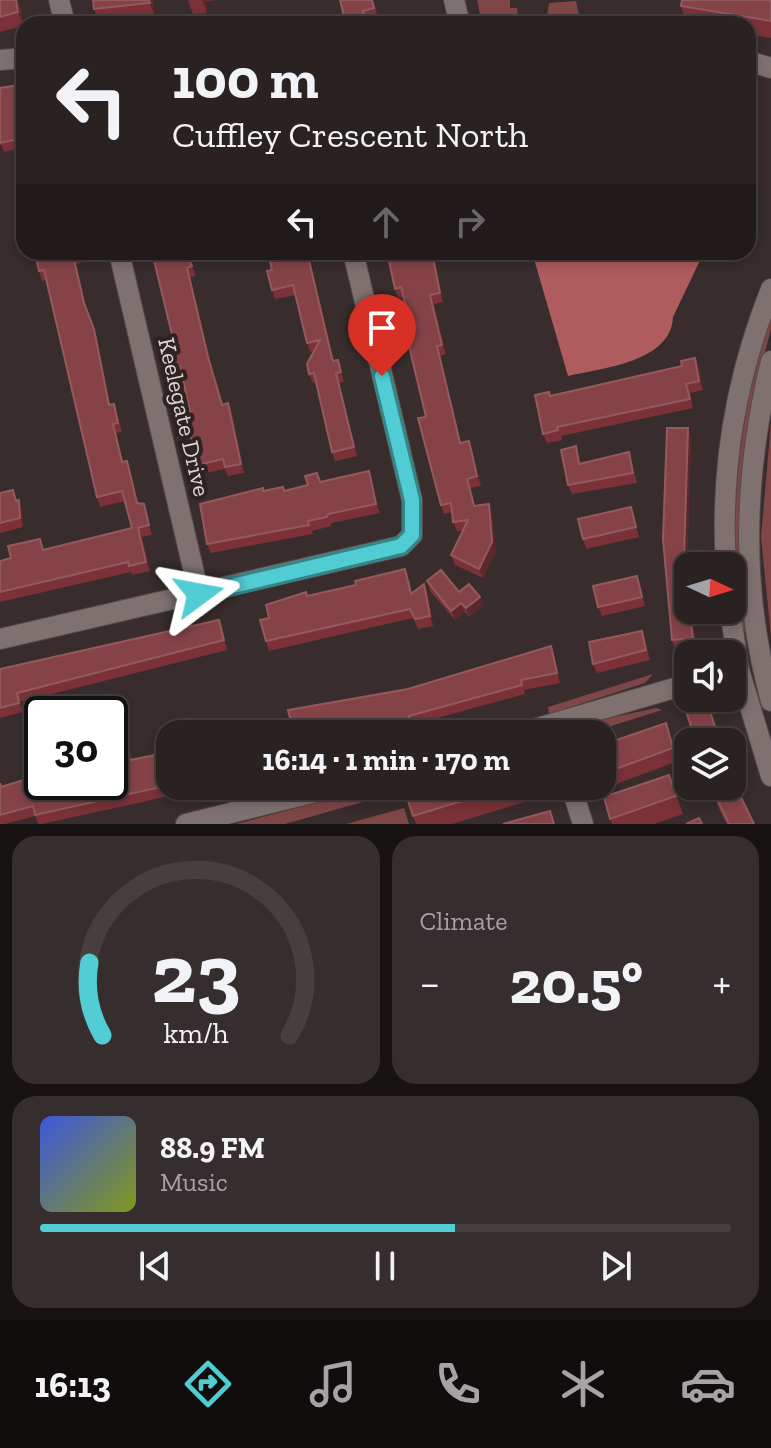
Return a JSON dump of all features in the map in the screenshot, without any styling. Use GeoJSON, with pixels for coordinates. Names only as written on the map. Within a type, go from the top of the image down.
{"type":"FeatureCollection","features":[{"type":"Feature","properties":{"kind":"street","name":"Keelegate Drive"},"geometry":{"type":"LineString","coordinates":[[121,260],[199,594]]}},
{"type":"Feature","properties":{"kind":"street"},"geometry":{"type":"LineString","coordinates":[[0,639],[401,546],[412,535],[412,500],[355,260]]}},
{"type":"Feature","properties":{"kind":"street"},"geometry":{"type":"LineString","coordinates":[[726,552],[725,491],[729,448],[739,392],[771,289]]}},
{"type":"Feature","properties":{"kind":"street"},"geometry":{"type":"LineString","coordinates":[[771,361],[753,452],[747,531],[763,666],[771,701]]}},
{"type":"Feature","properties":{"kind":"street"},"geometry":{"type":"LineString","coordinates":[[746,669],[763,666]]}},
{"type":"Feature","properties":{"kind":"street"},"geometry":{"type":"LineString","coordinates":[[580,720],[674,689]]}},
{"type":"Feature","properties":{"kind":"street"},"geometry":{"type":"LineString","coordinates":[[746,703],[771,776]]}},
{"type":"Feature","properties":{"kind":"street"},"geometry":{"type":"LineString","coordinates":[[186,824],[283,800]]}},
{"type":"Feature","properties":{"kind":"street"},"geometry":{"type":"LineString","coordinates":[[575,800],[583,824]]}},
{"type":"Feature","properties":{"kind":"shaded area"},"geometry":{"type":"Polygon","coordinates":[[[477,0],[510,0],[510,8],[517,8],[518,16],[480,16],[477,0]]]}},
{"type":"Feature","properties":{"kind":"shaded area"},"geometry":{"type":"Polygon","coordinates":[[[576,1],[579,16],[547,16],[549,3],[576,1]]]}},
{"type":"Feature","properties":{"kind":"shaded area"},"geometry":{"type":"Polygon","coordinates":[[[534,260],[700,260],[661,344],[616,366],[568,376],[534,260]]]}},
{"type":"Feature","properties":{"kind":"shaded area"},"geometry":{"type":"Polygon","coordinates":[[[771,312],[771,329],[750,409],[741,482],[743,552],[735,552],[738,470],[750,391],[771,312]]]}},
{"type":"Feature","properties":{"kind":"shaded area"},"geometry":{"type":"Polygon","coordinates":[[[771,422],[771,637],[761,537],[771,422]]]}},
{"type":"Feature","properties":{"kind":"shaded area"},"geometry":{"type":"Polygon","coordinates":[[[746,602],[748,631],[742,632],[741,624],[746,624],[746,602]]]}},
{"type":"Feature","properties":{"kind":"shaded area"},"geometry":{"type":"Polygon","coordinates":[[[653,674],[645,683],[549,714],[548,707],[653,674]]]}},
{"type":"Feature","properties":{"kind":"shaded area"},"geometry":{"type":"Polygon","coordinates":[[[656,708],[662,710],[616,725],[616,720],[600,720],[656,708]]]}},
{"type":"Feature","properties":{"kind":"shaded area"},"geometry":{"type":"Polygon","coordinates":[[[326,800],[370,800],[285,824],[236,824],[326,800]]]}},
{"type":"Feature","properties":{"kind":"shaded area"},"geometry":{"type":"Polygon","coordinates":[[[404,808],[409,824],[346,824],[404,808]]]}},
{"type":"Feature","properties":{"kind":"building"},"geometry":{"type":"Polygon","coordinates":[[[0,0],[16,0],[18,12],[0,17],[0,0]]]}},
{"type":"Feature","properties":{"kind":"building"},"geometry":{"type":"Polygon","coordinates":[[[93,0],[149,0],[150,3],[94,9],[93,0]]]}},
{"type":"Feature","properties":{"kind":"building"},"geometry":{"type":"Polygon","coordinates":[[[340,0],[372,0],[374,8],[363,11],[364,16],[344,16],[340,0]]]}},
{"type":"Feature","properties":{"kind":"building"},"geometry":{"type":"Polygon","coordinates":[[[682,0],[771,0],[771,21],[756,16],[681,6],[682,0]]]}},
{"type":"Feature","properties":{"kind":"building"},"geometry":{"type":"Polygon","coordinates":[[[16,85],[16,139],[0,143],[0,88],[16,85]]]}},
{"type":"Feature","properties":{"kind":"building"},"geometry":{"type":"Polygon","coordinates":[[[36,260],[74,260],[84,303],[94,329],[109,405],[114,404],[118,423],[113,424],[122,462],[127,461],[137,503],[144,504],[149,525],[138,528],[146,562],[129,566],[128,562],[0,592],[0,561],[11,558],[8,546],[40,539],[43,550],[132,528],[122,491],[97,497],[44,270],[39,271],[36,260]]]}},
{"type":"Feature","properties":{"kind":"building"},"geometry":{"type":"Polygon","coordinates":[[[154,260],[189,260],[192,266],[187,268],[208,357],[222,405],[228,403],[241,464],[225,467],[223,459],[198,465],[185,413],[190,412],[180,366],[174,368],[170,348],[175,347],[154,260]]]}},
{"type":"Feature","properties":{"kind":"building"},"geometry":{"type":"Polygon","coordinates":[[[309,260],[333,361],[338,360],[341,372],[336,373],[354,447],[332,452],[314,373],[309,374],[307,364],[320,340],[307,343],[293,285],[272,290],[267,271],[272,270],[270,262],[309,260]]]}},
{"type":"Feature","properties":{"kind":"building"},"geometry":{"type":"Polygon","coordinates":[[[389,260],[434,260],[440,293],[430,295],[442,345],[437,346],[460,443],[469,441],[477,476],[467,479],[474,506],[489,504],[492,542],[479,569],[451,555],[468,520],[453,522],[451,503],[441,505],[418,418],[426,417],[402,317],[408,316],[401,287],[395,289],[389,260]]]}},
{"type":"Feature","properties":{"kind":"building"},"geometry":{"type":"Polygon","coordinates":[[[695,358],[699,381],[686,384],[690,399],[557,427],[558,430],[543,434],[535,395],[549,392],[550,396],[682,366],[681,361],[695,358]]]}},
{"type":"Feature","properties":{"kind":"building"},"geometry":{"type":"Polygon","coordinates":[[[667,428],[688,428],[684,552],[674,552],[674,624],[691,624],[693,638],[672,640],[663,539],[667,428]]]}},
{"type":"Feature","properties":{"kind":"building"},"geometry":{"type":"Polygon","coordinates":[[[576,446],[579,464],[629,452],[633,473],[568,485],[561,450],[576,446]]]}},
{"type":"Feature","properties":{"kind":"building"},"geometry":{"type":"Polygon","coordinates":[[[369,471],[376,504],[328,514],[327,517],[308,521],[309,525],[207,544],[200,504],[263,488],[263,491],[283,487],[284,491],[308,485],[305,476],[317,473],[320,482],[369,471]]]}},
{"type":"Feature","properties":{"kind":"building"},"geometry":{"type":"Polygon","coordinates":[[[13,490],[16,501],[19,500],[20,518],[0,523],[0,493],[13,490]]]}},
{"type":"Feature","properties":{"kind":"building"},"geometry":{"type":"Polygon","coordinates":[[[631,507],[636,527],[583,539],[578,519],[631,507]]]}},
{"type":"Feature","properties":{"kind":"building"},"geometry":{"type":"Polygon","coordinates":[[[405,569],[411,594],[424,584],[430,616],[415,619],[410,609],[266,641],[260,620],[269,618],[266,605],[306,592],[307,596],[356,585],[355,581],[405,569]]]}},
{"type":"Feature","properties":{"kind":"building"},"geometry":{"type":"Polygon","coordinates":[[[441,570],[459,592],[469,584],[480,597],[466,608],[461,603],[451,611],[427,581],[441,570]]]}},
{"type":"Feature","properties":{"kind":"building"},"geometry":{"type":"Polygon","coordinates":[[[637,576],[642,597],[598,607],[593,586],[637,576]]]}},
{"type":"Feature","properties":{"kind":"building"},"geometry":{"type":"Polygon","coordinates":[[[219,620],[224,640],[17,693],[19,703],[0,708],[0,669],[219,620]]]}},
{"type":"Feature","properties":{"kind":"building"},"geometry":{"type":"Polygon","coordinates":[[[642,631],[646,650],[593,664],[589,642],[642,631]]]}},
{"type":"Feature","properties":{"kind":"building"},"geometry":{"type":"Polygon","coordinates":[[[551,646],[557,673],[521,680],[522,685],[409,716],[410,720],[290,720],[288,710],[408,689],[551,646]]]}},
{"type":"Feature","properties":{"kind":"building"},"geometry":{"type":"Polygon","coordinates":[[[686,712],[710,712],[715,728],[691,728],[686,712]]]}},
{"type":"Feature","properties":{"kind":"building"},"geometry":{"type":"Polygon","coordinates":[[[666,723],[673,748],[616,769],[616,740],[666,723]]]}},
{"type":"Feature","properties":{"kind":"building"},"geometry":{"type":"Polygon","coordinates":[[[128,755],[130,760],[156,755],[156,788],[128,794],[128,755]]]}},
{"type":"Feature","properties":{"kind":"building"},"geometry":{"type":"Polygon","coordinates":[[[669,775],[674,797],[610,819],[605,800],[616,800],[616,793],[669,775]]]}},
{"type":"Feature","properties":{"kind":"building"},"geometry":{"type":"Polygon","coordinates":[[[24,780],[24,800],[102,800],[35,815],[33,806],[0,815],[0,783],[1,787],[24,780]]]}},
{"type":"Feature","properties":{"kind":"building"},"geometry":{"type":"Polygon","coordinates":[[[408,800],[465,800],[413,816],[408,800]]]}},
{"type":"Feature","properties":{"kind":"building"},"geometry":{"type":"Polygon","coordinates":[[[718,800],[742,800],[754,824],[729,824],[718,800]]]}},
{"type":"Feature","properties":{"kind":"building"},"geometry":{"type":"Polygon","coordinates":[[[550,811],[554,824],[503,824],[550,811]]]}},
{"type":"Feature","properties":{"kind":"building"},"geometry":{"type":"Polygon","coordinates":[[[699,818],[702,824],[686,824],[699,818]]]}},
{"type":"Feature","properties":{"kind":"route"},"geometry":{"type":"LineString","coordinates":[[199,594],[401,546],[412,535],[415,520],[412,500],[382,376]]}}]}
